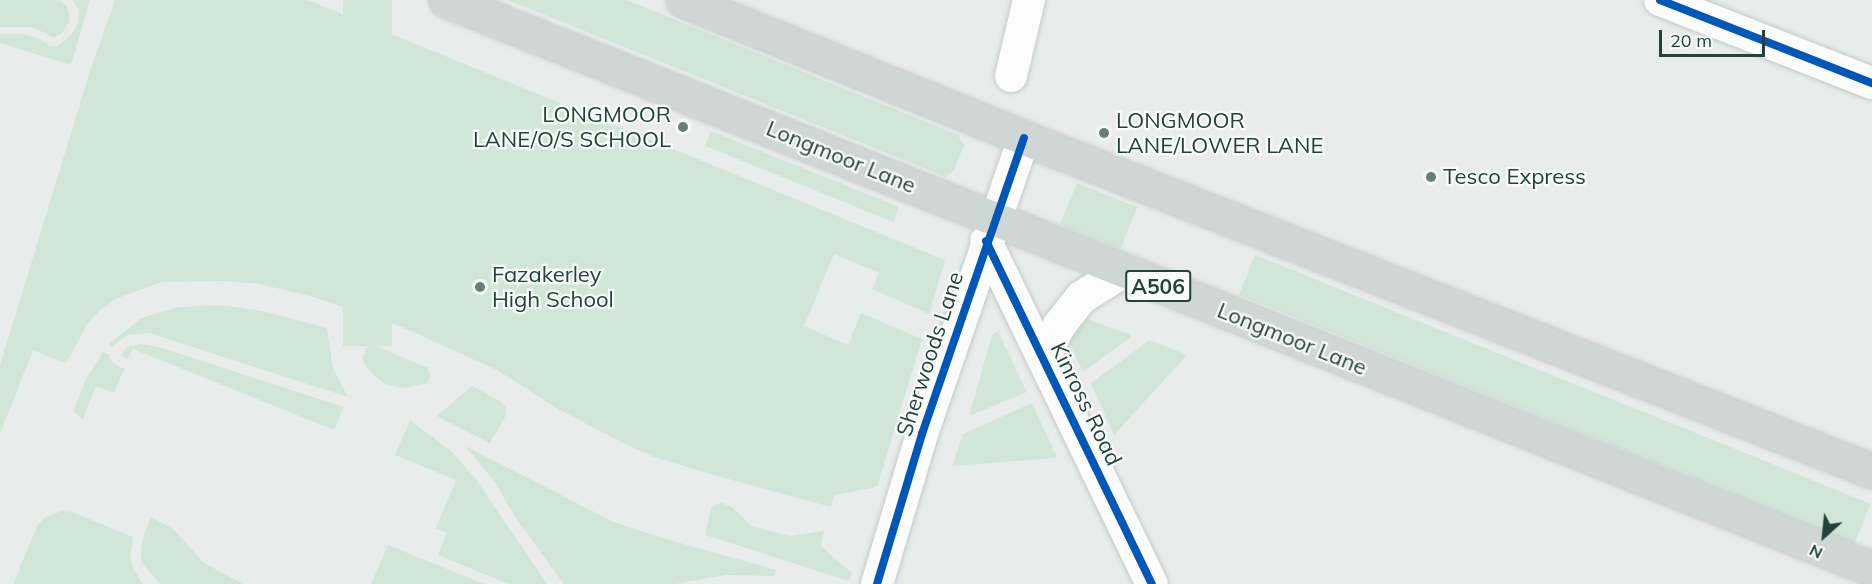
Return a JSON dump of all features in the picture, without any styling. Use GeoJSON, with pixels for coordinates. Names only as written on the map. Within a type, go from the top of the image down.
{"type":"FeatureCollection","features":[{"type":"Feature","properties":{"kind":"main road","name":"Longmoor Lane"},"geometry":{"type":"LineString","coordinates":[[446,0],[991,229],[1122,271],[1872,568]]}},
{"type":"Feature","properties":{"kind":"main road"},"geometry":{"type":"LineString","coordinates":[[683,0],[1024,138],[1872,471]]}},
{"type":"Feature","properties":{"kind":"main road"},"geometry":{"type":"LineString","coordinates":[[1043,357],[1058,326],[1081,297],[1122,271]]}},
{"type":"Feature","properties":{"kind":"street"},"geometry":{"type":"LineString","coordinates":[[1011,76],[1029,0]]}},
{"type":"Feature","properties":{"kind":"street"},"geometry":{"type":"LineString","coordinates":[[1660,0],[1872,83]]}},
{"type":"Feature","properties":{"kind":"street","name":"Sherwoods Lane"},"geometry":{"type":"LineString","coordinates":[[877,584],[922,434],[1024,138]]}},
{"type":"Feature","properties":{"kind":"street","name":"Kinross Road"},"geometry":{"type":"LineString","coordinates":[[991,229],[1043,357],[1152,584]]}},
{"type":"Feature","properties":{"kind":"green space"},"geometry":{"type":"Polygon","coordinates":[[[0,0],[59,0],[68,8],[70,21],[62,33],[54,38],[33,27],[0,27],[0,0]]]}},
{"type":"Feature","properties":{"kind":"green space"},"geometry":{"type":"Polygon","coordinates":[[[72,0],[90,0],[71,65],[0,43],[0,34],[23,34],[41,39],[50,46],[58,46],[71,35],[78,23],[79,10],[72,0]]]}},
{"type":"Feature","properties":{"kind":"green space"},"geometry":{"type":"Polygon","coordinates":[[[115,0],[308,0],[945,260],[929,314],[872,289],[879,273],[834,254],[804,326],[848,345],[861,313],[922,339],[877,487],[835,495],[831,507],[654,457],[558,409],[497,370],[402,327],[310,296],[259,284],[224,281],[162,282],[118,298],[101,309],[87,324],[66,364],[33,350],[0,434],[0,365],[90,71],[115,0]]]}},
{"type":"Feature","properties":{"kind":"green space"},"geometry":{"type":"Polygon","coordinates":[[[343,0],[392,0],[392,346],[343,346],[343,0]]]}},
{"type":"Feature","properties":{"kind":"green space"},"geometry":{"type":"Polygon","coordinates":[[[508,0],[627,0],[958,135],[964,145],[954,170],[946,177],[508,0]]]}},
{"type":"Feature","properties":{"kind":"green space"},"geometry":{"type":"Polygon","coordinates":[[[711,131],[899,207],[893,222],[705,146],[711,131]]]}},
{"type":"Feature","properties":{"kind":"green space"},"geometry":{"type":"Polygon","coordinates":[[[1077,183],[1137,207],[1120,249],[1060,225],[1077,183]]]}},
{"type":"Feature","properties":{"kind":"green space"},"geometry":{"type":"Polygon","coordinates":[[[1255,255],[1871,504],[1855,544],[1239,295],[1255,255]]]}},
{"type":"Feature","properties":{"kind":"green space"},"geometry":{"type":"Polygon","coordinates":[[[218,305],[263,311],[327,328],[333,369],[348,397],[149,333],[128,335],[112,346],[109,344],[140,319],[151,315],[179,307],[218,305]]]}},
{"type":"Feature","properties":{"kind":"green space"},"geometry":{"type":"Polygon","coordinates":[[[1082,317],[1131,335],[1083,372],[1067,337],[1082,317]]]}},
{"type":"Feature","properties":{"kind":"green space"},"geometry":{"type":"Polygon","coordinates":[[[998,331],[1027,392],[969,416],[992,335],[998,331]]]}},
{"type":"Feature","properties":{"kind":"green space"},"geometry":{"type":"Polygon","coordinates":[[[1150,340],[1187,355],[1114,435],[1091,383],[1150,340]]]}},
{"type":"Feature","properties":{"kind":"green space"},"geometry":{"type":"Polygon","coordinates":[[[140,344],[159,347],[344,407],[334,430],[133,349],[128,359],[121,356],[127,347],[140,344]]]}},
{"type":"Feature","properties":{"kind":"green space"},"geometry":{"type":"Polygon","coordinates":[[[373,345],[428,368],[431,376],[427,383],[405,388],[387,385],[379,380],[367,368],[362,357],[366,348],[373,345]]]}},
{"type":"Feature","properties":{"kind":"green space"},"geometry":{"type":"Polygon","coordinates":[[[103,352],[110,354],[109,357],[113,363],[124,369],[114,393],[96,386],[83,420],[73,411],[86,379],[103,352]]]}},
{"type":"Feature","properties":{"kind":"green space"},"geometry":{"type":"Polygon","coordinates":[[[472,386],[500,401],[506,408],[506,415],[490,443],[437,416],[472,386]]]}},
{"type":"Feature","properties":{"kind":"green space"},"geometry":{"type":"Polygon","coordinates":[[[1032,403],[1057,458],[952,466],[963,434],[1032,403]]]}},
{"type":"Feature","properties":{"kind":"green space"},"geometry":{"type":"Polygon","coordinates":[[[410,420],[452,452],[475,478],[547,584],[508,584],[438,555],[447,533],[436,528],[456,480],[395,455],[410,420]]]}},
{"type":"Feature","properties":{"kind":"green space"},"geometry":{"type":"Polygon","coordinates":[[[465,446],[614,522],[776,570],[774,576],[726,575],[675,584],[564,584],[515,517],[495,482],[465,446]]]}},
{"type":"Feature","properties":{"kind":"green space"},"geometry":{"type":"Polygon","coordinates":[[[722,503],[732,507],[752,526],[789,536],[824,531],[821,546],[852,573],[849,581],[705,535],[711,509],[714,505],[722,503]]]}},
{"type":"Feature","properties":{"kind":"green space"},"geometry":{"type":"Polygon","coordinates":[[[62,511],[72,512],[133,537],[130,558],[143,584],[13,584],[38,524],[45,517],[62,511]]]}},
{"type":"Feature","properties":{"kind":"green space"},"geometry":{"type":"Polygon","coordinates":[[[151,517],[173,529],[204,563],[243,584],[160,584],[141,562],[142,541],[151,517]]]}},
{"type":"Feature","properties":{"kind":"green space"},"geometry":{"type":"Polygon","coordinates":[[[388,545],[484,584],[371,584],[388,545]]]}},
{"type":"Feature","properties":{"kind":"cycle path"},"geometry":{"type":"LineString","coordinates":[[1660,0],[1872,83]]}},
{"type":"Feature","properties":{"kind":"cycle path"},"geometry":{"type":"LineString","coordinates":[[877,584],[922,434],[1024,138]]}},
{"type":"Feature","properties":{"kind":"cycle path"},"geometry":{"type":"LineString","coordinates":[[986,241],[1152,584]]}},
{"type":"Feature","properties":{"kind":"place","name":"LONGMOOR LANE/O/S SCHOOL"},"geometry":{"type":"Point","coordinates":[683,127]}},
{"type":"Feature","properties":{"kind":"place","name":"LONGMOOR LANE/LOWER LANE"},"geometry":{"type":"Point","coordinates":[1104,133]}},
{"type":"Feature","properties":{"kind":"place","name":"Tesco Express"},"geometry":{"type":"Point","coordinates":[1431,177]}},
{"type":"Feature","properties":{"kind":"place","name":"Fazakerley High School"},"geometry":{"type":"Point","coordinates":[480,287]}}]}
